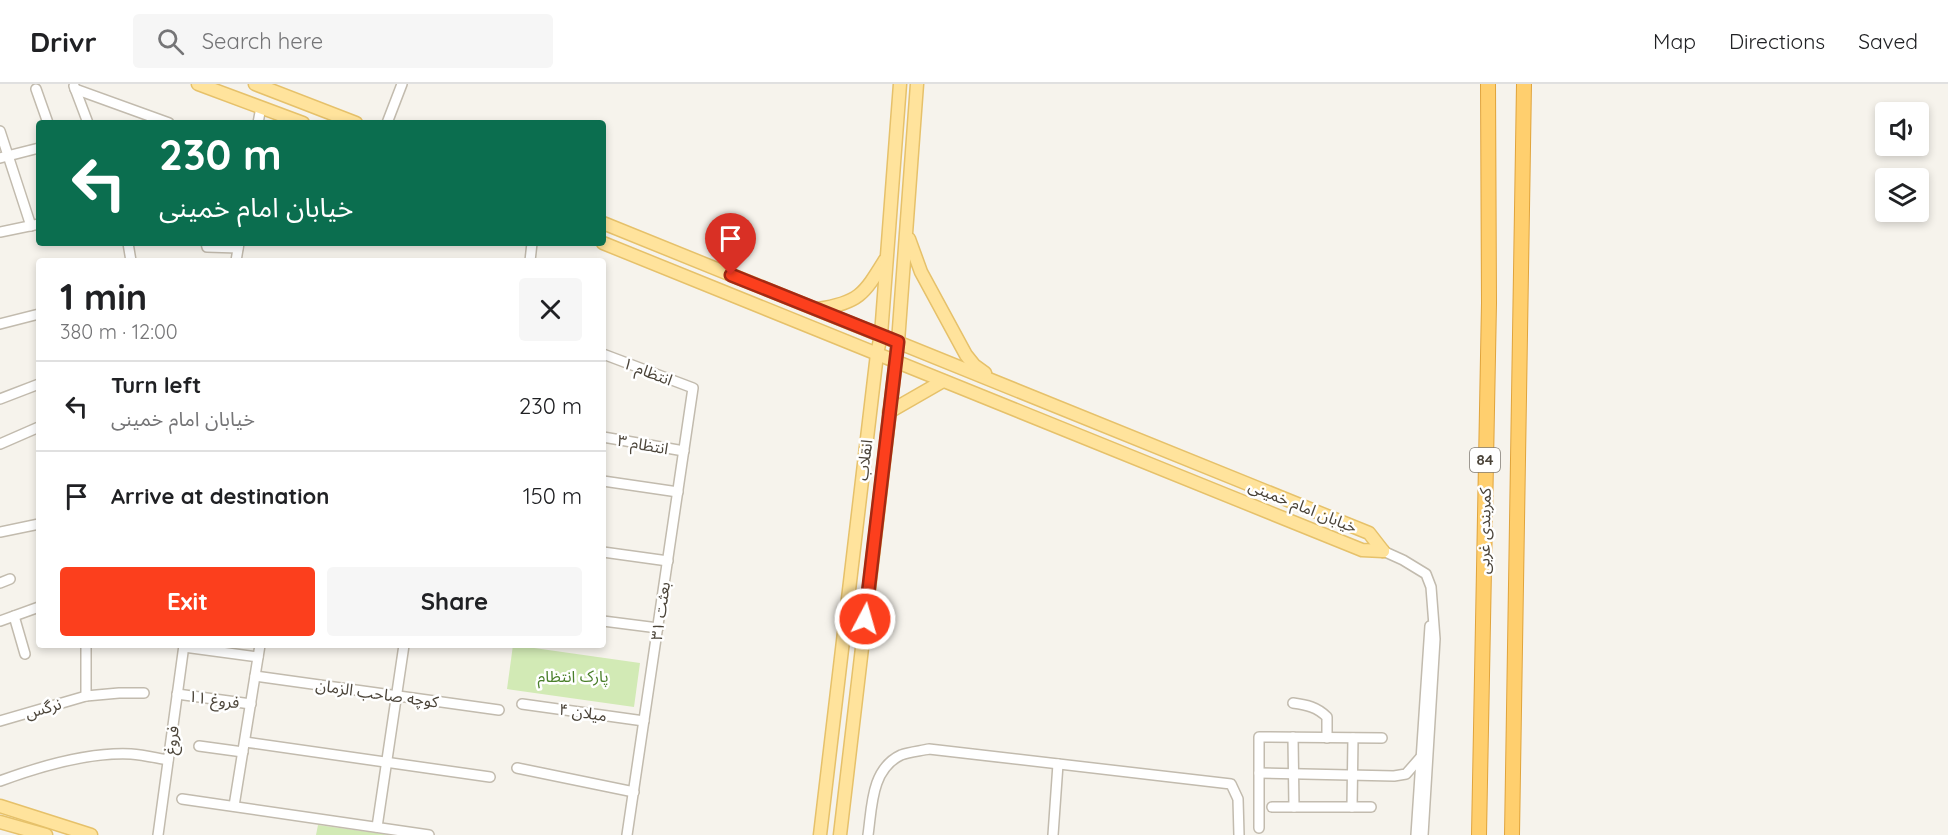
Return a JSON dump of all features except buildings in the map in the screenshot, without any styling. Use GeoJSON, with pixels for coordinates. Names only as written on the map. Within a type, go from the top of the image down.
{"type":"FeatureCollection","features":[{"type":"Feature","properties":{"kind":"highway","name":"کمربندی غربی"},"geometry":{"type":"LineString","coordinates":[[1479,835],[1489,303],[1488,84]]}},
{"type":"Feature","properties":{"kind":"highway","name":"کمربندی غربی"},"geometry":{"type":"LineString","coordinates":[[1512,835],[1524,84]]}},
{"type":"Feature","properties":{"kind":"main road"},"geometry":{"type":"LineString","coordinates":[[198,84],[295,120]]}},
{"type":"Feature","properties":{"kind":"main road"},"geometry":{"type":"LineString","coordinates":[[255,84],[348,120]]}},
{"type":"Feature","properties":{"kind":"main road","name":"انقلاب"},"geometry":{"type":"LineString","coordinates":[[820,835],[880,335],[900,84]]}},
{"type":"Feature","properties":{"kind":"main road","name":"انقلاب"},"geometry":{"type":"LineString","coordinates":[[840,835],[898,342],[917,84]]}},
{"type":"Feature","properties":{"kind":"main road","name":"خیابان امام خمینی"},"geometry":{"type":"LineString","coordinates":[[606,224],[1370,532],[1383,551]]}},
{"type":"Feature","properties":{"kind":"main road"},"geometry":{"type":"LineString","coordinates":[[906,230],[921,272],[966,355],[974,365],[996,381]]}},
{"type":"Feature","properties":{"kind":"main road","name":"خیابان امام خمینی"},"geometry":{"type":"LineString","coordinates":[[606,244],[1362,550],[1383,551]]}},
{"type":"Feature","properties":{"kind":"main road"},"geometry":{"type":"LineString","coordinates":[[817,309],[841,305],[857,298],[870,285],[887,256]]}},
{"type":"Feature","properties":{"kind":"main road"},"geometry":{"type":"LineString","coordinates":[[889,412],[943,381]]}},
{"type":"Feature","properties":{"kind":"main road"},"geometry":{"type":"LineString","coordinates":[[872,390],[891,394]]}},
{"type":"Feature","properties":{"kind":"main road"},"geometry":{"type":"LineString","coordinates":[[826,778],[847,780]]}},
{"type":"Feature","properties":{"kind":"main road"},"geometry":{"type":"LineString","coordinates":[[0,806],[91,835]]}},
{"type":"Feature","properties":{"kind":"main road"},"geometry":{"type":"LineString","coordinates":[[0,822],[46,835]]}},
{"type":"Feature","properties":{"kind":"street"},"geometry":{"type":"LineString","coordinates":[[388,120],[402,84]]}},
{"type":"Feature","properties":{"kind":"street"},"geometry":{"type":"LineString","coordinates":[[74,87],[87,120]]}},
{"type":"Feature","properties":{"kind":"street"},"geometry":{"type":"LineString","coordinates":[[74,87],[161,120]]}},
{"type":"Feature","properties":{"kind":"street"},"geometry":{"type":"LineString","coordinates":[[36,89],[47,120]]}},
{"type":"Feature","properties":{"kind":"street"},"geometry":{"type":"LineString","coordinates":[[259,120],[261,107]]}},
{"type":"Feature","properties":{"kind":"street"},"geometry":{"type":"LineString","coordinates":[[0,131],[5,157],[35,225],[0,232]]}},
{"type":"Feature","properties":{"kind":"street"},"geometry":{"type":"LineString","coordinates":[[5,157],[36,149]]}},
{"type":"Feature","properties":{"kind":"street"},"geometry":{"type":"LineString","coordinates":[[207,246],[238,246]]}},
{"type":"Feature","properties":{"kind":"street"},"geometry":{"type":"LineString","coordinates":[[0,324],[36,315]]}},
{"type":"Feature","properties":{"kind":"street","name":"انتظام ۱"},"geometry":{"type":"LineString","coordinates":[[606,355],[693,388]]}},
{"type":"Feature","properties":{"kind":"street"},"geometry":{"type":"LineString","coordinates":[[0,399],[36,385]]}},
{"type":"Feature","properties":{"kind":"street","name":"بعثت ۳۱"},"geometry":{"type":"LineString","coordinates":[[627,835],[693,388]]}},
{"type":"Feature","properties":{"kind":"street"},"geometry":{"type":"LineString","coordinates":[[0,444],[36,428]]}},
{"type":"Feature","properties":{"kind":"street","name":"انتظام ۳"},"geometry":{"type":"LineString","coordinates":[[606,438],[684,451]]}},
{"type":"Feature","properties":{"kind":"street"},"geometry":{"type":"LineString","coordinates":[[606,482],[678,492]]}},
{"type":"Feature","properties":{"kind":"street"},"geometry":{"type":"LineString","coordinates":[[0,532],[36,525]]}},
{"type":"Feature","properties":{"kind":"street"},"geometry":{"type":"LineString","coordinates":[[1383,551],[1426,574],[1431,587],[1435,639],[1422,835]]}},
{"type":"Feature","properties":{"kind":"street"},"geometry":{"type":"LineString","coordinates":[[606,552],[668,561]]}},
{"type":"Feature","properties":{"kind":"street"},"geometry":{"type":"LineString","coordinates":[[1416,835],[1432,606]]}},
{"type":"Feature","properties":{"kind":"street"},"geometry":{"type":"LineString","coordinates":[[0,621],[36,608]]}},
{"type":"Feature","properties":{"kind":"street"},"geometry":{"type":"LineString","coordinates":[[14,616],[25,654]]}},
{"type":"Feature","properties":{"kind":"street"},"geometry":{"type":"LineString","coordinates":[[606,621],[658,628]]}},
{"type":"Feature","properties":{"kind":"street"},"geometry":{"type":"LineString","coordinates":[[86,648],[86,696]]}},
{"type":"Feature","properties":{"kind":"street","name":"فروغ"},"geometry":{"type":"LineString","coordinates":[[158,835],[184,648]]}},
{"type":"Feature","properties":{"kind":"street"},"geometry":{"type":"LineString","coordinates":[[197,648],[258,657]]}},
{"type":"Feature","properties":{"kind":"street"},"geometry":{"type":"LineString","coordinates":[[234,806],[260,648]]}},
{"type":"Feature","properties":{"kind":"street"},"geometry":{"type":"LineString","coordinates":[[377,827],[404,648]]}},
{"type":"Feature","properties":{"kind":"street","name":"کوچه صاحب الزمان"},"geometry":{"type":"LineString","coordinates":[[255,676],[499,710]]}},
{"type":"Feature","properties":{"kind":"street","name":"نرگس"},"geometry":{"type":"LineString","coordinates":[[1,718],[86,696],[144,693]]}},
{"type":"Feature","properties":{"kind":"street","name":"فروغ ۱۱"},"geometry":{"type":"LineString","coordinates":[[177,694],[251,704]]}},
{"type":"Feature","properties":{"kind":"street"},"geometry":{"type":"LineString","coordinates":[[1293,703],[1314,707],[1327,717],[1327,738]]}},
{"type":"Feature","properties":{"kind":"street","name":"میلان ۴"},"geometry":{"type":"LineString","coordinates":[[522,704],[644,721]]}},
{"type":"Feature","properties":{"kind":"street"},"geometry":{"type":"LineString","coordinates":[[1259,828],[1259,737],[1382,738]]}},
{"type":"Feature","properties":{"kind":"street"},"geometry":{"type":"LineString","coordinates":[[1293,737],[1294,807]]}},
{"type":"Feature","properties":{"kind":"street"},"geometry":{"type":"LineString","coordinates":[[1352,807],[1353,738]]}},
{"type":"Feature","properties":{"kind":"street"},"geometry":{"type":"LineString","coordinates":[[199,746],[244,747],[387,762],[490,777]]}},
{"type":"Feature","properties":{"kind":"street"},"geometry":{"type":"LineString","coordinates":[[868,835],[876,783],[886,766],[902,755],[929,749],[1231,784],[1238,799],[1239,835]]}},
{"type":"Feature","properties":{"kind":"street"},"geometry":{"type":"LineString","coordinates":[[0,781],[48,764],[111,755],[131,754],[168,760]]}},
{"type":"Feature","properties":{"kind":"street"},"geometry":{"type":"LineString","coordinates":[[1259,773],[1385,776],[1406,774],[1420,758]]}},
{"type":"Feature","properties":{"kind":"street"},"geometry":{"type":"LineString","coordinates":[[1053,835],[1058,764]]}},
{"type":"Feature","properties":{"kind":"street"},"geometry":{"type":"LineString","coordinates":[[517,768],[634,792]]}},
{"type":"Feature","properties":{"kind":"street"},"geometry":{"type":"LineString","coordinates":[[182,799],[429,835]]}},
{"type":"Feature","properties":{"kind":"street"},"geometry":{"type":"LineString","coordinates":[[1272,807],[1371,807]]}},
{"type":"Feature","properties":{"kind":"green space","name":"پارک انتظام"},"geometry":{"type":"Polygon","coordinates":[[[513,648],[534,648],[640,663],[634,707],[507,689],[513,648]]]}},
{"type":"Feature","properties":{"kind":"green space"},"geometry":{"type":"Polygon","coordinates":[[[318,825],[391,835],[316,835],[318,825]]]}},
{"type":"Feature","properties":{"kind":"route"},"geometry":{"type":"LineString","coordinates":[[731,275],[898,342],[865,619]]}}]}
